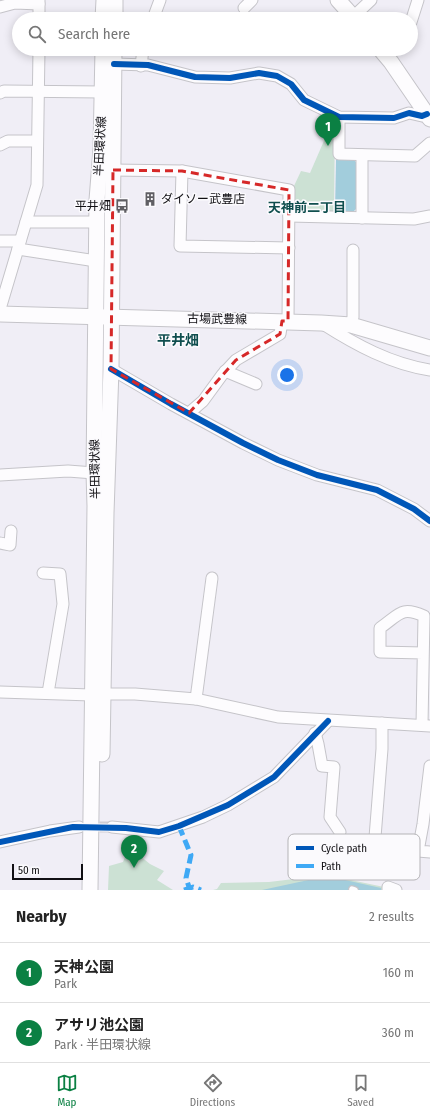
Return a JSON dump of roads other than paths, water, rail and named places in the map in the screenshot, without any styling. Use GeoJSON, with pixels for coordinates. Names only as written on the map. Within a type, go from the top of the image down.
{"type":"FeatureCollection","features":[{"type":"Feature","properties":{"kind":"main road"},"geometry":{"type":"LineString","coordinates":[[103,12],[104,0]]}},
{"type":"Feature","properties":{"kind":"main road"},"geometry":{"type":"LineString","coordinates":[[115,0],[115,12]]}},
{"type":"Feature","properties":{"kind":"main road"},"geometry":{"type":"LineString","coordinates":[[338,0],[349,12]]}},
{"type":"Feature","properties":{"kind":"main road","name":"半田環状線"},"geometry":{"type":"LineString","coordinates":[[99,890],[94,472],[96,261],[103,56]]}},
{"type":"Feature","properties":{"kind":"main road","name":"半田環状線"},"geometry":{"type":"LineString","coordinates":[[90,890],[92,811],[112,369],[114,56]]}},
{"type":"Feature","properties":{"kind":"main road"},"geometry":{"type":"LineString","coordinates":[[386,56],[428,116]]}},
{"type":"Feature","properties":{"kind":"main road","name":"古場武豊線"},"geometry":{"type":"LineString","coordinates":[[0,314],[285,321],[351,325],[430,348]]}},
{"type":"Feature","properties":{"kind":"street"},"geometry":{"type":"LineString","coordinates":[[156,12],[160,0]]}},
{"type":"Feature","properties":{"kind":"street"},"geometry":{"type":"LineString","coordinates":[[360,12],[371,0]]}},
{"type":"Feature","properties":{"kind":"street"},"geometry":{"type":"LineString","coordinates":[[414,12],[418,0]]}},
{"type":"Feature","properties":{"kind":"street"},"geometry":{"type":"LineString","coordinates":[[0,8],[15,3],[39,2]]}},
{"type":"Feature","properties":{"kind":"street"},"geometry":{"type":"LineString","coordinates":[[0,309],[36,185],[39,56]]}},
{"type":"Feature","properties":{"kind":"street"},"geometry":{"type":"LineString","coordinates":[[141,66],[142,56]]}},
{"type":"Feature","properties":{"kind":"street"},"geometry":{"type":"LineString","coordinates":[[114,64],[141,66],[148,65],[195,77],[230,78],[259,73],[277,76],[291,84],[304,100],[340,117],[394,118],[409,113],[428,116]]}},
{"type":"Feature","properties":{"kind":"street"},"geometry":{"type":"LineString","coordinates":[[0,93],[4,91],[102,92]]}},
{"type":"Feature","properties":{"kind":"street"},"geometry":{"type":"LineString","coordinates":[[340,117],[340,154],[415,156],[430,143]]}},
{"type":"Feature","properties":{"kind":"street"},"geometry":{"type":"LineString","coordinates":[[0,145],[8,141],[37,141]]}},
{"type":"Feature","properties":{"kind":"street"},"geometry":{"type":"LineString","coordinates":[[362,155],[362,218]]}},
{"type":"Feature","properties":{"kind":"street"},"geometry":{"type":"LineString","coordinates":[[113,170],[182,171],[289,190],[289,248],[285,321],[280,334],[243,355],[225,371],[204,401],[189,414]]}},
{"type":"Feature","properties":{"kind":"street"},"geometry":{"type":"LineString","coordinates":[[182,171],[180,246],[289,248]]}},
{"type":"Feature","properties":{"kind":"street"},"geometry":{"type":"LineString","coordinates":[[289,216],[414,219],[430,216]]}},
{"type":"Feature","properties":{"kind":"street"},"geometry":{"type":"LineString","coordinates":[[26,222],[97,222]]}},
{"type":"Feature","properties":{"kind":"street"},"geometry":{"type":"LineString","coordinates":[[0,241],[96,261]]}},
{"type":"Feature","properties":{"kind":"street"},"geometry":{"type":"LineString","coordinates":[[351,325],[353,316],[353,250]]}},
{"type":"Feature","properties":{"kind":"street"},"geometry":{"type":"LineString","coordinates":[[321,323],[363,349],[411,368],[430,370]]}},
{"type":"Feature","properties":{"kind":"street"},"geometry":{"type":"LineString","coordinates":[[112,369],[189,414],[278,460],[317,475],[377,490],[414,509],[430,521]]}},
{"type":"Feature","properties":{"kind":"street"},"geometry":{"type":"LineString","coordinates":[[225,371],[256,384]]}},
{"type":"Feature","properties":{"kind":"street"},"geometry":{"type":"LineString","coordinates":[[0,475],[68,471],[94,472]]}},
{"type":"Feature","properties":{"kind":"street"},"geometry":{"type":"LineString","coordinates":[[0,543],[10,545],[11,531]]}},
{"type":"Feature","properties":{"kind":"street"},"geometry":{"type":"LineString","coordinates":[[43,573],[60,574],[63,604],[48,693]]}},
{"type":"Feature","properties":{"kind":"street"},"geometry":{"type":"LineString","coordinates":[[196,699],[212,578]]}},
{"type":"Feature","properties":{"kind":"street"},"geometry":{"type":"LineString","coordinates":[[0,692],[136,694],[196,699],[278,718],[426,725],[423,653],[424,616],[411,610],[406,610],[380,628],[380,652],[423,653]]}},
{"type":"Feature","properties":{"kind":"street"},"geometry":{"type":"LineString","coordinates":[[112,827],[159,832],[203,817],[243,797],[274,777],[328,721]]}},
{"type":"Feature","properties":{"kind":"street"},"geometry":{"type":"LineString","coordinates":[[375,834],[382,749],[382,723]]}},
{"type":"Feature","properties":{"kind":"street"},"geometry":{"type":"LineString","coordinates":[[315,733],[322,766],[334,767],[330,817],[340,832]]}},
{"type":"Feature","properties":{"kind":"street"},"geometry":{"type":"LineString","coordinates":[[420,840],[430,766]]}},
{"type":"Feature","properties":{"kind":"street"},"geometry":{"type":"LineString","coordinates":[[0,842],[50,831],[79,827]]}},
{"type":"Feature","properties":{"kind":"street"},"geometry":{"type":"LineString","coordinates":[[420,851],[430,852]]}},
{"type":"Feature","properties":{"kind":"street"},"geometry":{"type":"LineString","coordinates":[[388,890],[388,887],[396,890]]}},
{"type":"Feature","properties":{"kind":"water"},"geometry":{"type":"Polygon","coordinates":[[[336,160],[354,160],[356,162],[356,209],[353,212],[335,211],[336,160]]]}},
{"type":"Feature","properties":{"kind":"water"},"geometry":{"type":"Polygon","coordinates":[[[308,880],[345,880],[381,888],[381,890],[262,890],[308,880]]]}},
{"type":"Feature","properties":{"kind":"tunnel"},"geometry":{"type":"LineString","coordinates":[[83,827],[112,827]]}},
{"type":"Feature","properties":{"kind":"place","name":"天神公園"},"geometry":{"type":"Point","coordinates":[328,146]}},
{"type":"Feature","properties":{"kind":"place","name":"ダイソー武豊店"},"geometry":{"type":"Point","coordinates":[150,199]}},
{"type":"Feature","properties":{"kind":"place","name":"平井畑"},"geometry":{"type":"Point","coordinates":[122,206]}},
{"type":"Feature","properties":{"kind":"place","name":"アサリ池公園"},"geometry":{"type":"Point","coordinates":[134,868]}},
{"type":"Feature","properties":{"kind":"district","name":"天神前二丁目"},"geometry":{"type":"Point","coordinates":[307,207]}},
{"type":"Feature","properties":{"kind":"district","name":"平井畑"},"geometry":{"type":"Point","coordinates":[178,340]}}]}
